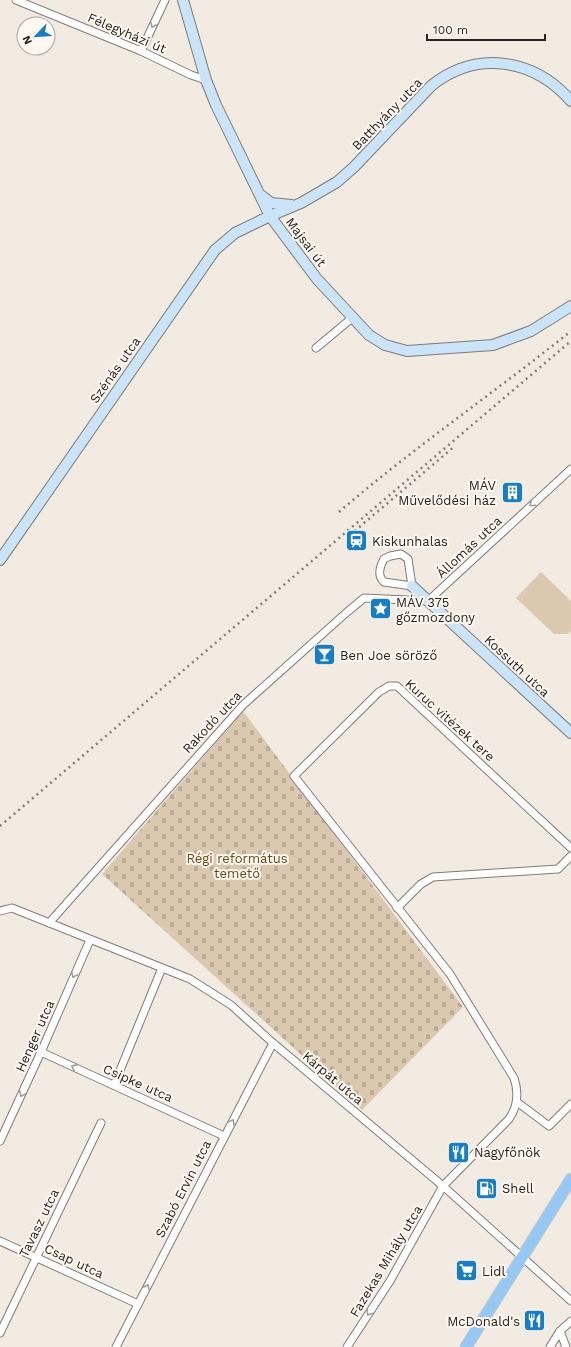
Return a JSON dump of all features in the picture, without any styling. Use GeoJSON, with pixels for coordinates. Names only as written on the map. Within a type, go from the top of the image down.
{"type":"FeatureCollection","features":[{"type":"Feature","properties":{"kind":"main road","name":"Majsai út"},"geometry":{"type":"LineString","coordinates":[[183,0],[206,80],[227,129],[270,216],[297,254],[352,318],[369,335],[385,345],[408,351],[493,345],[526,333],[546,323],[571,306]]}},
{"type":"Feature","properties":{"kind":"main road","name":"Batthyány utca"},"geometry":{"type":"LineString","coordinates":[[270,216],[301,203],[337,182],[354,167],[431,86],[443,78],[466,67],[497,63],[522,67],[550,81],[571,101]]}},
{"type":"Feature","properties":{"kind":"main road"},"geometry":{"type":"LineString","coordinates":[[259,193],[266,201],[276,204],[285,206],[301,203]]}},
{"type":"Feature","properties":{"kind":"main road","name":"Szénás utca"},"geometry":{"type":"LineString","coordinates":[[0,560],[215,250],[235,234],[270,216]]}},
{"type":"Feature","properties":{"kind":"main road","name":"Kossuth utca"},"geometry":{"type":"LineString","coordinates":[[412,586],[571,733]]}},
{"type":"Feature","properties":{"kind":"main road"},"geometry":{"type":"LineString","coordinates":[[466,1347],[571,1179]]}},
{"type":"Feature","properties":{"kind":"street","name":"Félegyházi út"},"geometry":{"type":"LineString","coordinates":[[16,0],[141,51],[191,75],[206,80]]}},
{"type":"Feature","properties":{"kind":"street"},"geometry":{"type":"LineString","coordinates":[[141,51],[165,0]]}},
{"type":"Feature","properties":{"kind":"street"},"geometry":{"type":"LineString","coordinates":[[316,348],[352,318]]}},
{"type":"Feature","properties":{"kind":"street","name":"Állomás utca"},"geometry":{"type":"LineString","coordinates":[[561,478],[571,465]]}},
{"type":"Feature","properties":{"kind":"street","name":"Állomás utca"},"geometry":{"type":"LineString","coordinates":[[428,601],[571,469]]}},
{"type":"Feature","properties":{"kind":"street"},"geometry":{"type":"LineString","coordinates":[[396,555],[405,556],[408,559],[412,586],[384,582],[381,579],[380,571],[384,559],[396,555]]}},
{"type":"Feature","properties":{"kind":"street","name":"Rakodó utca"},"geometry":{"type":"LineString","coordinates":[[49,923],[243,704],[360,601],[369,598],[428,601]]}},
{"type":"Feature","properties":{"kind":"street","name":"Kuruc vitézek tere"},"geometry":{"type":"LineString","coordinates":[[517,1102],[518,1093],[514,1078],[450,974],[294,776],[379,692],[385,688],[393,686],[400,688],[571,848]]}},
{"type":"Feature","properties":{"kind":"street"},"geometry":{"type":"LineString","coordinates":[[397,908],[420,884],[434,877],[558,869],[571,856]]}},
{"type":"Feature","properties":{"kind":"street","name":"Kárpát utca"},"geometry":{"type":"LineString","coordinates":[[0,911],[12,908],[190,979],[214,993],[231,1005],[273,1043],[443,1186],[571,1301]]}},
{"type":"Feature","properties":{"kind":"street","name":"Henger utca"},"geometry":{"type":"LineString","coordinates":[[0,1141],[90,940]]}},
{"type":"Feature","properties":{"kind":"street"},"geometry":{"type":"LineString","coordinates":[[114,1085],[162,968]]}},
{"type":"Feature","properties":{"kind":"street","name":"Szabó Ervin utca"},"geometry":{"type":"LineString","coordinates":[[116,1347],[273,1043]]}},
{"type":"Feature","properties":{"kind":"street","name":"Csipke utca"},"geometry":{"type":"LineString","coordinates":[[41,1052],[224,1136]]}},
{"type":"Feature","properties":{"kind":"street"},"geometry":{"type":"LineString","coordinates":[[443,1186],[509,1119],[517,1102],[549,1126],[571,1104]]}},
{"type":"Feature","properties":{"kind":"street","name":"Tavasz utca"},"geometry":{"type":"LineString","coordinates":[[0,1334],[101,1123]]}},
{"type":"Feature","properties":{"kind":"street","name":"Fazekas Mihály utca"},"geometry":{"type":"LineString","coordinates":[[347,1347],[390,1280],[443,1186]]}},
{"type":"Feature","properties":{"kind":"street","name":"Csap utca"},"geometry":{"type":"LineString","coordinates":[[0,1241],[138,1304]]}},
{"type":"Feature","properties":{"kind":"street"},"geometry":{"type":"LineString","coordinates":[[550,1347],[560,1331],[571,1321]]}},
{"type":"Feature","properties":{"kind":"street"},"geometry":{"type":"LineString","coordinates":[[560,1331],[566,1347]]}},
{"type":"Feature","properties":{"kind":"green space"},"geometry":{"type":"Polygon","coordinates":[[[541,572],[571,601],[571,631],[568,634],[554,634],[516,598],[541,572]]]}},
{"type":"Feature","properties":{"kind":"green space","name":"Régi református temető"},"geometry":{"type":"Polygon","coordinates":[[[243,711],[463,1007],[362,1110],[102,874],[243,711]]]}},
{"type":"Feature","properties":{"kind":"railway"},"geometry":{"type":"LineString","coordinates":[[339,512],[396,465],[571,331]]}},
{"type":"Feature","properties":{"kind":"railway"},"geometry":{"type":"LineString","coordinates":[[0,826],[571,341]]}},
{"type":"Feature","properties":{"kind":"railway"},"geometry":{"type":"LineString","coordinates":[[350,535],[455,446]]}},
{"type":"Feature","properties":{"kind":"place","name":"MÁV Művelődési ház"},"geometry":{"type":"Point","coordinates":[512,492]}},
{"type":"Feature","properties":{"kind":"place","name":"Kiskunhalas"},"geometry":{"type":"Point","coordinates":[356,541]}},
{"type":"Feature","properties":{"kind":"place","name":"MÁV 375 gőzmozdony"},"geometry":{"type":"Point","coordinates":[380,609]}},
{"type":"Feature","properties":{"kind":"place","name":"Ben Joe söröző"},"geometry":{"type":"Point","coordinates":[325,655]}},
{"type":"Feature","properties":{"kind":"place","name":"Nagyfőnök"},"geometry":{"type":"Point","coordinates":[459,1152]}},
{"type":"Feature","properties":{"kind":"place","name":"Shell"},"geometry":{"type":"Point","coordinates":[486,1188]}},
{"type":"Feature","properties":{"kind":"place","name":"Lidl"},"geometry":{"type":"Point","coordinates":[467,1271]}},
{"type":"Feature","properties":{"kind":"place","name":"McDonald's"},"geometry":{"type":"Point","coordinates":[535,1321]}}]}
